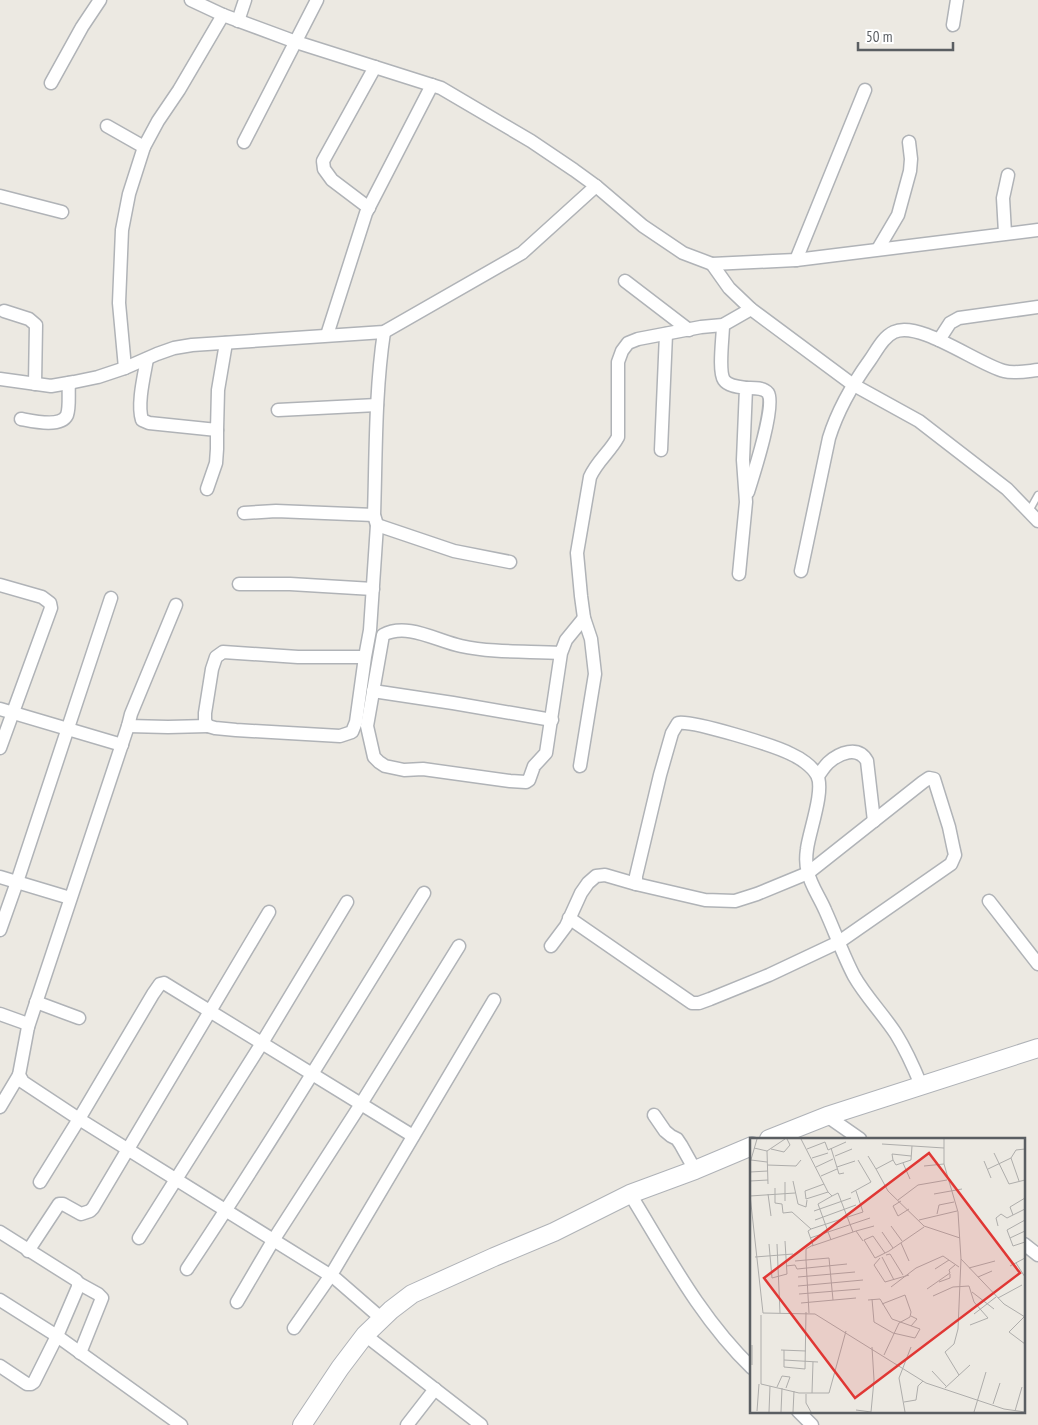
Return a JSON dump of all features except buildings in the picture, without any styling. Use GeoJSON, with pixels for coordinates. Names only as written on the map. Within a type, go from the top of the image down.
{"type":"FeatureCollection","features":[{"type":"Feature","properties":{"kind":"street"},"geometry":{"type":"LineString","coordinates":[[51,83],[100,0]]}},
{"type":"Feature","properties":{"kind":"street"},"geometry":{"type":"LineString","coordinates":[[191,0],[223,15],[296,42],[440,88],[531,141],[596,186],[643,226],[683,253],[712,264],[796,260],[1038,230]]}},
{"type":"Feature","properties":{"kind":"street"},"geometry":{"type":"LineString","coordinates":[[238,20],[245,0]]}},
{"type":"Feature","properties":{"kind":"street"},"geometry":{"type":"LineString","coordinates":[[244,142],[317,0]]}},
{"type":"Feature","properties":{"kind":"street"},"geometry":{"type":"LineString","coordinates":[[953,25],[957,0]]}},
{"type":"Feature","properties":{"kind":"street"},"geometry":{"type":"LineString","coordinates":[[125,368],[119,302],[122,230],[129,194],[144,147],[158,120],[179,90],[223,15]]}},
{"type":"Feature","properties":{"kind":"street"},"geometry":{"type":"LineString","coordinates":[[369,208],[332,180],[324,169],[323,161],[375,67]]}},
{"type":"Feature","properties":{"kind":"street"},"geometry":{"type":"LineString","coordinates":[[327,335],[369,208],[432,86]]}},
{"type":"Feature","properties":{"kind":"street"},"geometry":{"type":"LineString","coordinates":[[796,260],[865,90]]}},
{"type":"Feature","properties":{"kind":"street"},"geometry":{"type":"LineString","coordinates":[[107,126],[144,147]]}},
{"type":"Feature","properties":{"kind":"street"},"geometry":{"type":"LineString","coordinates":[[878,250],[898,215],[910,171],[909,142]]}},
{"type":"Feature","properties":{"kind":"street"},"geometry":{"type":"LineString","coordinates":[[1005,233],[1003,198],[1008,175]]}},
{"type":"Feature","properties":{"kind":"street"},"geometry":{"type":"LineString","coordinates":[[0,379],[51,386],[98,377],[174,348],[192,345],[384,332],[522,253],[596,186]]}},
{"type":"Feature","properties":{"kind":"street"},"geometry":{"type":"LineString","coordinates":[[0,196],[62,212]]}},
{"type":"Feature","properties":{"kind":"street"},"geometry":{"type":"LineString","coordinates":[[712,264],[729,288],[751,309],[852,384],[919,421],[1007,489],[1038,522]]}},
{"type":"Feature","properties":{"kind":"street"},"geometry":{"type":"LineString","coordinates":[[625,281],[688,330]]}},
{"type":"Feature","properties":{"kind":"street"},"geometry":{"type":"LineString","coordinates":[[939,340],[950,323],[959,318],[1038,307]]}},
{"type":"Feature","properties":{"kind":"street"},"geometry":{"type":"LineString","coordinates":[[580,766],[594,674],[591,639],[584,618],[577,553],[590,477],[594,466],[618,437],[618,362],[622,351],[628,342],[723,325],[751,309]]}},
{"type":"Feature","properties":{"kind":"street"},"geometry":{"type":"LineString","coordinates":[[4,311],[29,319],[36,325],[35,384]]}},
{"type":"Feature","properties":{"kind":"street"},"geometry":{"type":"LineString","coordinates":[[723,325],[720,362],[724,381],[732,385],[764,390],[769,394],[770,403],[765,430],[746,502],[739,574]]}},
{"type":"Feature","properties":{"kind":"street"},"geometry":{"type":"LineString","coordinates":[[801,571],[833,424],[852,384],[887,336],[896,331],[907,329],[939,340],[1005,372],[1038,370]]}},
{"type":"Feature","properties":{"kind":"street"},"geometry":{"type":"LineString","coordinates":[[128,726],[208,726],[236,730],[340,736],[352,732],[356,722],[370,630],[376,520],[377,405],[380,355],[384,332]]}},
{"type":"Feature","properties":{"kind":"street"},"geometry":{"type":"LineString","coordinates":[[661,450],[666,334]]}},
{"type":"Feature","properties":{"kind":"street"},"geometry":{"type":"LineString","coordinates":[[207,489],[216,463],[219,382],[226,343]]}},
{"type":"Feature","properties":{"kind":"street"},"geometry":{"type":"LineString","coordinates":[[147,359],[141,400],[140,415],[142,420],[149,423],[217,430]]}},
{"type":"Feature","properties":{"kind":"street"},"geometry":{"type":"LineString","coordinates":[[21,419],[52,423],[65,419],[67,414],[68,383]]}},
{"type":"Feature","properties":{"kind":"street"},"geometry":{"type":"LineString","coordinates":[[746,388],[743,460],[746,502]]}},
{"type":"Feature","properties":{"kind":"street"},"geometry":{"type":"LineString","coordinates":[[278,410],[377,405]]}},
{"type":"Feature","properties":{"kind":"street"},"geometry":{"type":"LineString","coordinates":[[244,513],[276,511],[376,520],[454,551],[510,562]]}},
{"type":"Feature","properties":{"kind":"street"},"geometry":{"type":"LineString","coordinates":[[239,584],[290,584],[372,589]]}},
{"type":"Feature","properties":{"kind":"street"},"geometry":{"type":"LineString","coordinates":[[0,585],[42,596],[50,603],[51,608],[6,711],[0,748]]}},
{"type":"Feature","properties":{"kind":"street"},"geometry":{"type":"LineString","coordinates":[[0,930],[111,598]]}},
{"type":"Feature","properties":{"kind":"street"},"geometry":{"type":"LineString","coordinates":[[0,1107],[18,1075],[28,1026],[131,714],[176,606]]}},
{"type":"Feature","properties":{"kind":"street"},"geometry":{"type":"LineString","coordinates":[[562,652],[492,650],[461,646],[416,632],[391,630],[383,635],[367,726],[374,757],[385,766],[404,770],[423,769],[526,782],[534,766],[546,753],[562,652],[566,640],[584,618]]}},
{"type":"Feature","properties":{"kind":"street"},"geometry":{"type":"LineString","coordinates":[[208,726],[205,721],[205,713],[211,676],[216,657],[223,652],[298,657],[365,657]]}},
{"type":"Feature","properties":{"kind":"street"},"geometry":{"type":"LineString","coordinates":[[372,692],[453,703],[552,720]]}},
{"type":"Feature","properties":{"kind":"street"},"geometry":{"type":"LineString","coordinates":[[6,711],[122,745]]}},
{"type":"Feature","properties":{"kind":"street"},"geometry":{"type":"LineString","coordinates":[[636,884],[636,876],[660,775],[672,733],[678,723],[683,722],[772,746],[800,760],[818,776],[819,785],[817,804],[806,851],[808,873],[854,975],[895,1033],[910,1059],[921,1085]]}},
{"type":"Feature","properties":{"kind":"street"},"geometry":{"type":"LineString","coordinates":[[818,776],[828,764],[842,755],[853,752],[859,752],[864,755],[867,761],[874,821]]}},
{"type":"Feature","properties":{"kind":"street"},"geometry":{"type":"LineString","coordinates":[[550,946],[566,926],[569,918],[581,893],[596,876],[605,875],[705,900],[735,900],[757,894],[808,873],[929,778],[934,779],[955,855],[951,864],[839,942],[769,975],[710,999],[692,1003],[569,918]]}},
{"type":"Feature","properties":{"kind":"street"},"geometry":{"type":"LineString","coordinates":[[0,877],[70,898]]}},
{"type":"Feature","properties":{"kind":"street"},"geometry":{"type":"LineString","coordinates":[[187,1269],[312,1074],[424,893]]}},
{"type":"Feature","properties":{"kind":"street"},"geometry":{"type":"LineString","coordinates":[[989,901],[1038,964]]}},
{"type":"Feature","properties":{"kind":"street"},"geometry":{"type":"LineString","coordinates":[[139,1238],[262,1043],[347,902]]}},
{"type":"Feature","properties":{"kind":"street"},"geometry":{"type":"LineString","coordinates":[[28,1250],[58,1204],[63,1204],[82,1214],[90,1211],[269,912]]}},
{"type":"Feature","properties":{"kind":"street"},"geometry":{"type":"LineString","coordinates":[[237,1302],[274,1239],[460,946]]}},
{"type":"Feature","properties":{"kind":"street"},"geometry":{"type":"LineString","coordinates":[[40,1182],[161,983],[170,986],[413,1136]]}},
{"type":"Feature","properties":{"kind":"street"},"geometry":{"type":"LineString","coordinates":[[294,1328],[331,1275],[494,1000]]}},
{"type":"Feature","properties":{"kind":"street"},"geometry":{"type":"LineString","coordinates":[[36,1002],[79,1018]]}},
{"type":"Feature","properties":{"kind":"street"},"geometry":{"type":"LineString","coordinates":[[0,1014],[25,1023],[28,1026]]}},
{"type":"Feature","properties":{"kind":"street"},"geometry":{"type":"LineString","coordinates":[[772,1138],[827,1116],[1038,1048]]}},
{"type":"Feature","properties":{"kind":"street"},"geometry":{"type":"LineString","coordinates":[[18,1075],[23,1082],[79,1119],[331,1275],[382,1319]]}},
{"type":"Feature","properties":{"kind":"street"},"geometry":{"type":"LineString","coordinates":[[654,1115],[666,1131],[681,1145],[696,1170]]}},
{"type":"Feature","properties":{"kind":"street"},"geometry":{"type":"LineString","coordinates":[[827,1116],[859,1138]]}},
{"type":"Feature","properties":{"kind":"street"},"geometry":{"type":"LineString","coordinates":[[302,1425],[340,1368],[365,1335],[412,1294],[554,1232],[630,1194],[696,1170],[750,1147]]}},
{"type":"Feature","properties":{"kind":"street"},"geometry":{"type":"LineString","coordinates":[[630,1194],[708,1320],[750,1366]]}},
{"type":"Feature","properties":{"kind":"street"},"geometry":{"type":"LineString","coordinates":[[0,1232],[102,1298],[80,1353]]}},
{"type":"Feature","properties":{"kind":"street"},"geometry":{"type":"LineString","coordinates":[[1026,1246],[1038,1255]]}},
{"type":"Feature","properties":{"kind":"street"},"geometry":{"type":"LineString","coordinates":[[0,1366],[28,1384],[34,1382],[57,1336],[78,1283]]}},
{"type":"Feature","properties":{"kind":"street"},"geometry":{"type":"LineString","coordinates":[[0,1300],[57,1336],[181,1425]]}},
{"type":"Feature","properties":{"kind":"street"},"geometry":{"type":"LineString","coordinates":[[365,1335],[481,1425]]}},
{"type":"Feature","properties":{"kind":"street"},"geometry":{"type":"LineString","coordinates":[[407,1425],[435,1389]]}},
{"type":"Feature","properties":{"kind":"street"},"geometry":{"type":"LineString","coordinates":[[799,1412],[812,1425]]}},
{"type":"Feature","properties":{"kind":"lane"},"geometry":{"type":"LineString","coordinates":[[1029,512],[1038,495]]}}]}
